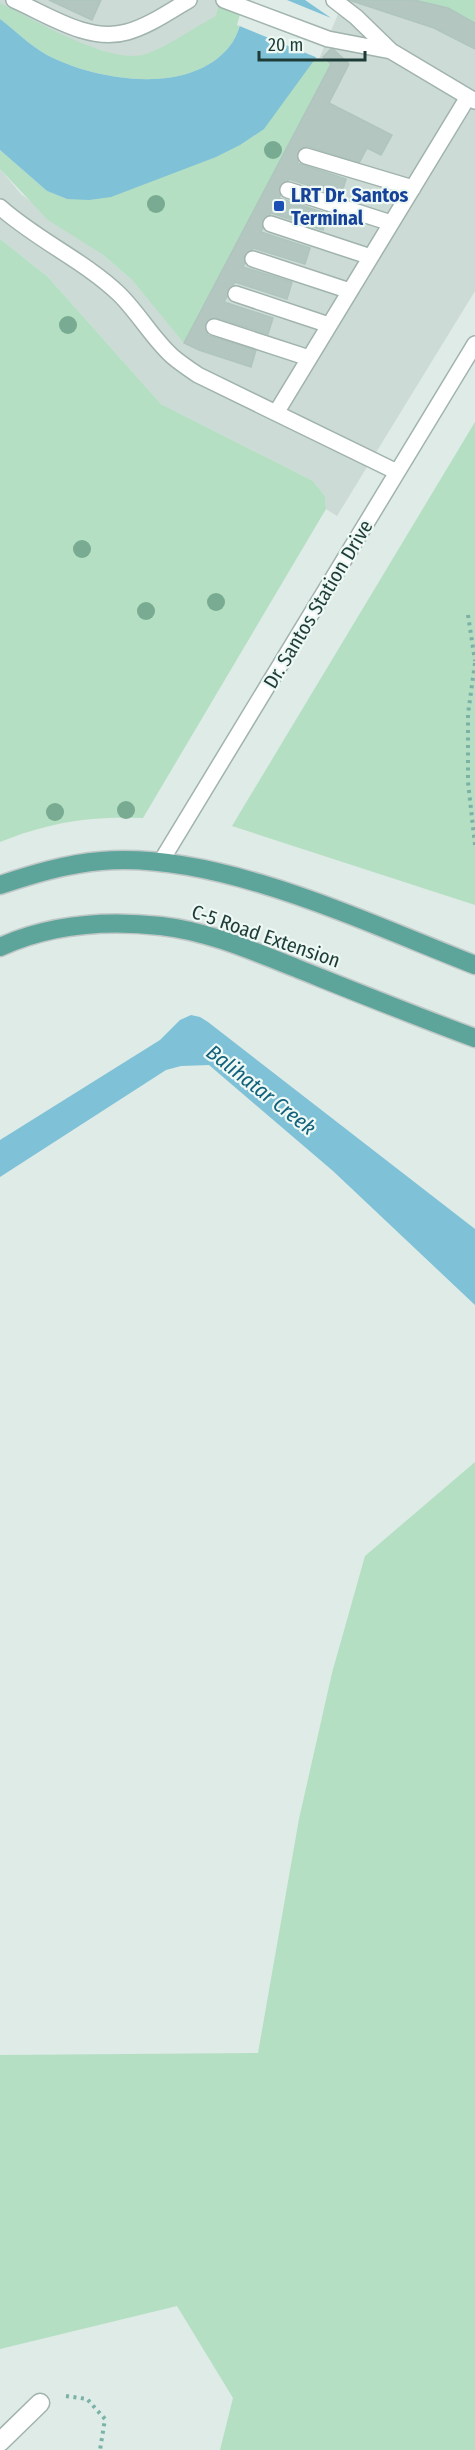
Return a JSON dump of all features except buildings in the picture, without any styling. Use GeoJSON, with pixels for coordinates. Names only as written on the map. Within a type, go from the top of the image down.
{"type":"FeatureCollection","features":[{"type":"Feature","properties":{"kind":"main road"},"geometry":{"type":"LineString","coordinates":[[0,885],[40,871],[103,861],[160,863],[236,877],[297,896],[475,965]]}},
{"type":"Feature","properties":{"kind":"main road","name":"C-5 Road Extension"},"geometry":{"type":"LineString","coordinates":[[0,947],[53,928],[108,923],[163,926],[218,939],[263,955],[475,1038]]}},
{"type":"Feature","properties":{"kind":"street"},"geometry":{"type":"LineString","coordinates":[[0,2442],[40,2403]]}},
{"type":"Feature","properties":{"kind":"lane"},"geometry":{"type":"LineString","coordinates":[[14,0],[85,31],[98,34],[125,33],[139,28],[189,0]]}},
{"type":"Feature","properties":{"kind":"lane"},"geometry":{"type":"LineString","coordinates":[[224,0],[328,39],[391,51]]}},
{"type":"Feature","properties":{"kind":"lane"},"geometry":{"type":"LineString","coordinates":[[276,413],[391,223],[472,98],[391,51],[338,3]]}},
{"type":"Feature","properties":{"kind":"lane"},"geometry":{"type":"LineString","coordinates":[[306,156],[413,188]]}},
{"type":"Feature","properties":{"kind":"lane"},"geometry":{"type":"LineString","coordinates":[[288,190],[391,223]]}},
{"type":"Feature","properties":{"kind":"lane"},"geometry":{"type":"LineString","coordinates":[[0,207],[38,237],[91,270],[119,294],[171,355],[183,365],[398,472]]}},
{"type":"Feature","properties":{"kind":"lane"},"geometry":{"type":"LineString","coordinates":[[271,224],[371,257]]}},
{"type":"Feature","properties":{"kind":"lane"},"geometry":{"type":"LineString","coordinates":[[253,259],[350,291]]}},
{"type":"Feature","properties":{"kind":"lane"},"geometry":{"type":"LineString","coordinates":[[236,294],[329,325]]}},
{"type":"Feature","properties":{"kind":"lane"},"geometry":{"type":"LineString","coordinates":[[214,327],[309,358]]}},
{"type":"Feature","properties":{"kind":"lane","name":"Dr. Santos Station Drive"},"geometry":{"type":"LineString","coordinates":[[160,863],[475,344]]}},
{"type":"Feature","properties":{"kind":"path"},"geometry":{"type":"LineString","coordinates":[[468,615],[475,662],[468,714],[468,782],[475,845]]}},
{"type":"Feature","properties":{"kind":"path"},"geometry":{"type":"LineString","coordinates":[[40,2403],[67,2395],[87,2399],[105,2419],[100,2450]]}},
{"type":"Feature","properties":{"kind":"shaded area"},"geometry":{"type":"Polygon","coordinates":[[[0,0],[247,0],[187,75],[4,22],[0,19],[0,0]]]}},
{"type":"Feature","properties":{"kind":"shaded area"},"geometry":{"type":"Polygon","coordinates":[[[344,0],[414,0],[448,8],[475,23],[475,291],[337,516],[326,509],[325,496],[313,481],[161,404],[47,276],[0,239],[0,169],[21,194],[102,254],[132,280],[184,342],[330,64],[319,59],[344,0]]]}},
{"type":"Feature","properties":{"kind":"green space"},"geometry":{"type":"Polygon","coordinates":[[[220,0],[247,0],[233,42],[212,62],[191,73],[167,78],[116,77],[68,64],[40,51],[0,19],[0,3],[72,39],[113,53],[131,56],[154,51],[216,16],[220,0]]]}},
{"type":"Feature","properties":{"kind":"green space"},"geometry":{"type":"Polygon","coordinates":[[[414,0],[475,0],[475,23],[448,8],[414,0]]]}},
{"type":"Feature","properties":{"kind":"green space"},"geometry":{"type":"Polygon","coordinates":[[[315,57],[331,64],[184,343],[132,280],[102,254],[48,220],[0,169],[0,150],[47,191],[67,199],[315,57]]]}},
{"type":"Feature","properties":{"kind":"green space"},"geometry":{"type":"Polygon","coordinates":[[[0,239],[47,276],[161,404],[313,481],[325,496],[326,509],[143,818],[87,819],[53,825],[0,842],[0,239]]]}},
{"type":"Feature","properties":{"kind":"green space"},"geometry":{"type":"Polygon","coordinates":[[[475,422],[475,905],[232,826],[475,422]]]}},
{"type":"Feature","properties":{"kind":"green space"},"geometry":{"type":"Polygon","coordinates":[[[475,1462],[475,2450],[220,2450],[233,2398],[177,2306],[0,2349],[0,2055],[258,2053],[299,1819],[332,1673],[365,1556],[475,1462]]]}},
{"type":"Feature","properties":{"kind":"water"},"geometry":{"type":"Polygon","coordinates":[[[247,0],[339,0],[315,59],[264,129],[240,145],[216,157],[111,197],[89,200],[67,199],[47,191],[0,150],[0,19],[40,51],[68,64],[116,77],[167,78],[191,73],[212,62],[229,47],[238,31],[247,0]]]}},
{"type":"Feature","properties":{"kind":"water","name":"Balihatar Creek"},"geometry":{"type":"Polygon","coordinates":[[[191,1015],[208,1022],[475,1229],[475,1305],[333,1171],[209,1065],[181,1066],[166,1070],[0,1177],[0,1140],[160,1040],[180,1020],[191,1015]]]}},
{"type":"Feature","properties":{"kind":"pier"},"geometry":{"type":"Polygon","coordinates":[[[244,0],[287,0],[331,18],[305,0],[342,0],[318,58],[237,25],[244,0]]]}},
{"type":"Feature","properties":{"kind":"place","name":"LRT Dr. Santos Terminal"},"geometry":{"type":"Point","coordinates":[279,206]}}]}
